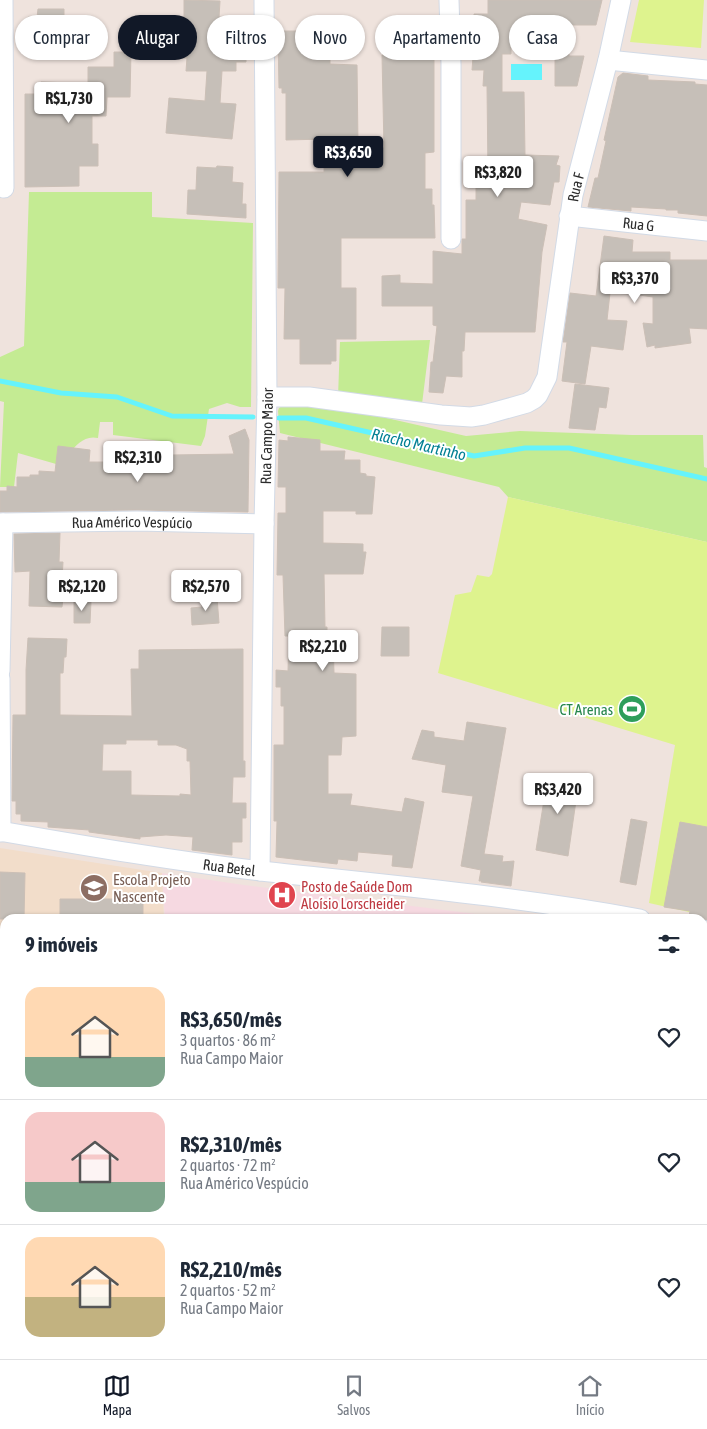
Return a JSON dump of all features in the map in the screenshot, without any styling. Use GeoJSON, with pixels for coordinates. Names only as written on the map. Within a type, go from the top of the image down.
{"type":"FeatureCollection","features":[{"type":"Feature","properties":{"kind":"street"},"geometry":{"type":"LineString","coordinates":[[3,0],[4,188]]}},
{"type":"Feature","properties":{"kind":"street","name":"Rua Campo Maior"},"geometry":{"type":"LineString","coordinates":[[260,871],[267,397],[264,0]]}},
{"type":"Feature","properties":{"kind":"street"},"geometry":{"type":"LineString","coordinates":[[449,0],[451,239]]}},
{"type":"Feature","properties":{"kind":"street","name":"Rua F"},"geometry":{"type":"LineString","coordinates":[[267,397],[309,397],[441,415],[471,417],[527,403],[538,395],[547,377],[572,195],[608,60],[621,0]]}},
{"type":"Feature","properties":{"kind":"street"},"geometry":{"type":"LineString","coordinates":[[608,60],[707,70]]}},
{"type":"Feature","properties":{"kind":"street","name":"Rua G"},"geometry":{"type":"LineString","coordinates":[[569,216],[707,232]]}},
{"type":"Feature","properties":{"kind":"street","name":"Rua Américo Vespúcio"},"geometry":{"type":"LineString","coordinates":[[1,523],[137,521],[264,524]]}},
{"type":"Feature","properties":{"kind":"street"},"geometry":{"type":"LineString","coordinates":[[0,671],[1,523]]}},
{"type":"Feature","properties":{"kind":"street"},"geometry":{"type":"LineString","coordinates":[[0,678],[0,832]]}},
{"type":"Feature","properties":{"kind":"street","name":"Rua Betel"},"geometry":{"type":"LineString","coordinates":[[0,832],[123,852],[260,871],[426,889],[613,914]]}},
{"type":"Feature","properties":{"kind":"shaded area","name":"Escola Projeto Nascente"},"geometry":{"type":"Polygon","coordinates":[[[0,848],[162,873],[164,914],[0,914],[0,848]]]}},
{"type":"Feature","properties":{"kind":"shaded area"},"geometry":{"type":"Polygon","coordinates":[[[162,873],[475,914],[165,914],[162,873]]]}},
{"type":"Feature","properties":{"kind":"green space"},"geometry":{"type":"Polygon","coordinates":[[[639,0],[704,0],[701,48],[630,42],[639,0]]]}},
{"type":"Feature","properties":{"kind":"green space"},"geometry":{"type":"Polygon","coordinates":[[[29,192],[152,192],[152,217],[253,223],[251,407],[240,407],[227,403],[209,409],[205,436],[201,446],[113,435],[113,422],[100,422],[98,438],[85,439],[56,464],[18,453],[14,487],[0,487],[4,402],[0,401],[0,357],[24,346],[29,192]]]}},
{"type":"Feature","properties":{"kind":"green space"},"geometry":{"type":"Polygon","coordinates":[[[430,340],[422,404],[338,397],[340,342],[430,340]]]}},
{"type":"Feature","properties":{"kind":"green space"},"geometry":{"type":"Polygon","coordinates":[[[285,404],[338,407],[466,436],[520,431],[632,435],[703,435],[704,467],[707,468],[707,542],[508,497],[499,487],[280,433],[278,411],[285,404]]]}},
{"type":"Feature","properties":{"kind":"green space","name":"CT Arenas"},"geometry":{"type":"Polygon","coordinates":[[[508,497],[707,542],[707,864],[697,871],[689,912],[649,903],[675,745],[438,673],[455,595],[471,592],[477,575],[489,577],[492,574],[508,497]]]}},
{"type":"Feature","properties":{"kind":"water"},"geometry":{"type":"Polygon","coordinates":[[[511,64],[542,64],[542,80],[511,80],[511,64]]]}},
{"type":"Feature","properties":{"kind":"building"},"geometry":{"type":"Polygon","coordinates":[[[184,0],[220,1],[219,15],[207,15],[207,60],[246,60],[246,62],[236,62],[236,71],[222,71],[220,103],[236,104],[232,139],[166,133],[169,98],[205,101],[207,71],[186,71],[187,60],[197,60],[197,15],[184,15],[184,0]]]}},
{"type":"Feature","properties":{"kind":"building"},"geometry":{"type":"Polygon","coordinates":[[[488,0],[602,0],[596,25],[576,25],[576,15],[509,15],[509,54],[502,54],[502,92],[524,92],[525,155],[559,156],[556,165],[560,166],[559,182],[554,182],[550,205],[521,202],[518,219],[547,225],[542,252],[535,332],[465,332],[464,351],[462,351],[462,377],[446,376],[443,393],[429,392],[431,362],[433,362],[437,326],[433,325],[433,306],[382,306],[382,276],[400,275],[400,283],[433,284],[433,251],[462,254],[462,239],[466,239],[466,200],[476,200],[476,174],[488,174],[487,86],[483,86],[484,70],[472,70],[473,60],[499,60],[499,15],[474,15],[488,14],[488,0]]]}},
{"type":"Feature","properties":{"kind":"building"},"geometry":{"type":"Polygon","coordinates":[[[38,9],[64,9],[64,15],[37,15],[38,9]]]}},
{"type":"Feature","properties":{"kind":"building"},"geometry":{"type":"Polygon","coordinates":[[[285,31],[295,31],[295,60],[330,60],[330,64],[357,65],[358,146],[384,148],[382,60],[434,60],[434,152],[425,153],[425,189],[432,189],[435,238],[341,238],[341,288],[356,288],[356,339],[336,339],[336,361],[331,361],[331,364],[300,364],[300,339],[284,339],[285,288],[278,288],[279,172],[324,172],[325,139],[286,140],[286,93],[282,93],[282,88],[279,88],[278,60],[285,60],[285,31]]]}},
{"type":"Feature","properties":{"kind":"building"},"geometry":{"type":"Polygon","coordinates":[[[114,52],[118,52],[118,60],[131,60],[130,97],[107,97],[106,116],[92,116],[92,144],[98,144],[98,166],[79,166],[79,186],[25,187],[25,94],[41,94],[41,82],[74,83],[88,86],[88,67],[114,67],[114,52]]]}},
{"type":"Feature","properties":{"kind":"building"},"geometry":{"type":"Polygon","coordinates":[[[576,56],[584,56],[577,86],[555,86],[555,60],[576,60],[576,56]]]}},
{"type":"Feature","properties":{"kind":"building"},"geometry":{"type":"Polygon","coordinates":[[[623,73],[648,76],[648,80],[695,82],[695,84],[707,85],[707,216],[678,213],[678,210],[666,209],[631,207],[631,211],[588,207],[595,178],[598,178],[618,77],[623,73]]]}},
{"type":"Feature","properties":{"kind":"building"},"geometry":{"type":"Polygon","coordinates":[[[217,166],[233,167],[232,182],[243,183],[242,204],[246,204],[246,218],[187,214],[188,190],[196,190],[197,167],[216,168],[217,166]]]}},
{"type":"Feature","properties":{"kind":"building"},"geometry":{"type":"Polygon","coordinates":[[[604,236],[633,240],[632,252],[670,252],[670,260],[707,260],[707,329],[689,328],[691,343],[655,348],[655,345],[647,347],[643,323],[653,324],[653,297],[639,295],[634,270],[631,294],[610,293],[607,320],[627,321],[623,350],[591,346],[585,384],[562,381],[567,342],[563,342],[570,293],[596,296],[604,236]]]}},
{"type":"Feature","properties":{"kind":"building"},"geometry":{"type":"Polygon","coordinates":[[[575,384],[609,388],[606,408],[599,407],[595,430],[569,428],[575,384]]]}},
{"type":"Feature","properties":{"kind":"building"},"geometry":{"type":"Polygon","coordinates":[[[245,429],[249,440],[248,512],[137,510],[0,512],[0,491],[7,491],[7,486],[17,487],[17,477],[39,475],[39,471],[55,472],[58,446],[90,450],[89,462],[103,462],[103,470],[132,473],[132,454],[172,451],[172,455],[234,454],[229,436],[245,429]]]}},
{"type":"Feature","properties":{"kind":"building"},"geometry":{"type":"Polygon","coordinates":[[[288,437],[320,440],[320,451],[345,451],[344,460],[360,460],[360,473],[375,477],[372,514],[356,514],[356,511],[323,511],[323,543],[363,544],[363,552],[366,552],[363,574],[324,574],[325,627],[327,627],[327,640],[333,640],[334,673],[356,674],[356,736],[342,737],[341,755],[328,755],[328,794],[352,794],[350,805],[402,812],[405,798],[424,802],[412,868],[392,866],[393,855],[358,852],[357,861],[338,859],[337,864],[276,857],[277,821],[274,821],[274,745],[284,745],[284,706],[281,706],[281,687],[276,687],[276,670],[288,671],[289,636],[285,636],[283,575],[277,575],[278,513],[286,513],[286,487],[278,487],[279,440],[288,441],[288,437]]]}},
{"type":"Feature","properties":{"kind":"building"},"geometry":{"type":"Polygon","coordinates":[[[60,533],[59,562],[63,562],[62,579],[65,579],[62,607],[29,606],[30,571],[15,572],[14,534],[60,533]]]}},
{"type":"Feature","properties":{"kind":"building"},"geometry":{"type":"Polygon","coordinates":[[[217,597],[219,623],[192,625],[191,608],[202,607],[201,598],[217,597]]]}},
{"type":"Feature","properties":{"kind":"building"},"geometry":{"type":"Polygon","coordinates":[[[91,601],[90,623],[74,623],[74,602],[91,601]]]}},
{"type":"Feature","properties":{"kind":"building"},"geometry":{"type":"Polygon","coordinates":[[[382,627],[409,627],[409,656],[381,656],[382,627]]]}},
{"type":"Feature","properties":{"kind":"building"},"geometry":{"type":"Polygon","coordinates":[[[28,638],[67,639],[63,673],[60,673],[60,715],[132,716],[131,669],[139,669],[139,650],[243,649],[243,761],[245,761],[245,777],[233,777],[232,803],[246,803],[246,818],[242,818],[242,842],[232,842],[232,855],[192,850],[193,837],[166,835],[140,837],[140,839],[89,832],[89,830],[48,827],[48,822],[21,821],[21,814],[16,814],[16,801],[12,801],[13,715],[26,715],[28,638]],[[126,740],[126,744],[103,744],[102,771],[131,771],[131,795],[191,795],[190,761],[187,761],[187,749],[176,745],[158,745],[158,740],[126,740]]]}},
{"type":"Feature","properties":{"kind":"building"},"geometry":{"type":"Polygon","coordinates":[[[467,722],[506,728],[484,854],[503,856],[502,862],[514,861],[511,886],[481,882],[479,881],[481,870],[461,866],[473,796],[442,792],[446,765],[412,759],[422,730],[434,732],[434,737],[464,741],[467,722]]]}},
{"type":"Feature","properties":{"kind":"building"},"geometry":{"type":"Polygon","coordinates":[[[548,775],[579,780],[568,856],[536,850],[548,775]]]}},
{"type":"Feature","properties":{"kind":"building"},"geometry":{"type":"Polygon","coordinates":[[[631,819],[647,822],[636,885],[620,882],[631,819]]]}},
{"type":"Feature","properties":{"kind":"building"},"geometry":{"type":"Polygon","coordinates":[[[680,822],[707,827],[707,914],[689,914],[690,911],[664,907],[680,822]]]}},
{"type":"Feature","properties":{"kind":"building"},"geometry":{"type":"Polygon","coordinates":[[[0,872],[25,873],[24,914],[0,914],[0,872]]]}},
{"type":"Feature","properties":{"kind":"building"},"geometry":{"type":"Polygon","coordinates":[[[60,899],[143,899],[143,914],[60,914],[60,899]]]}},
{"type":"Feature","properties":{"kind":"waterway","name":"Riacho Martinho"},"geometry":{"type":"LineString","coordinates":[[0,381],[61,393],[117,397],[172,416],[253,417]]}},
{"type":"Feature","properties":{"kind":"waterway","name":"Riacho Martinho"},"geometry":{"type":"LineString","coordinates":[[279,418],[306,418],[474,456],[525,448],[569,448],[707,479]]}},
{"type":"Feature","properties":{"kind":"place","name":"CT Arenas"},"geometry":{"type":"Point","coordinates":[632,709]}},
{"type":"Feature","properties":{"kind":"place","name":"Escola Projeto Nascente"},"geometry":{"type":"Point","coordinates":[94,888]}},
{"type":"Feature","properties":{"kind":"place","name":"Posto de Saúde Dom Aloísio Lorscheider"},"geometry":{"type":"Point","coordinates":[282,895]}}]}
